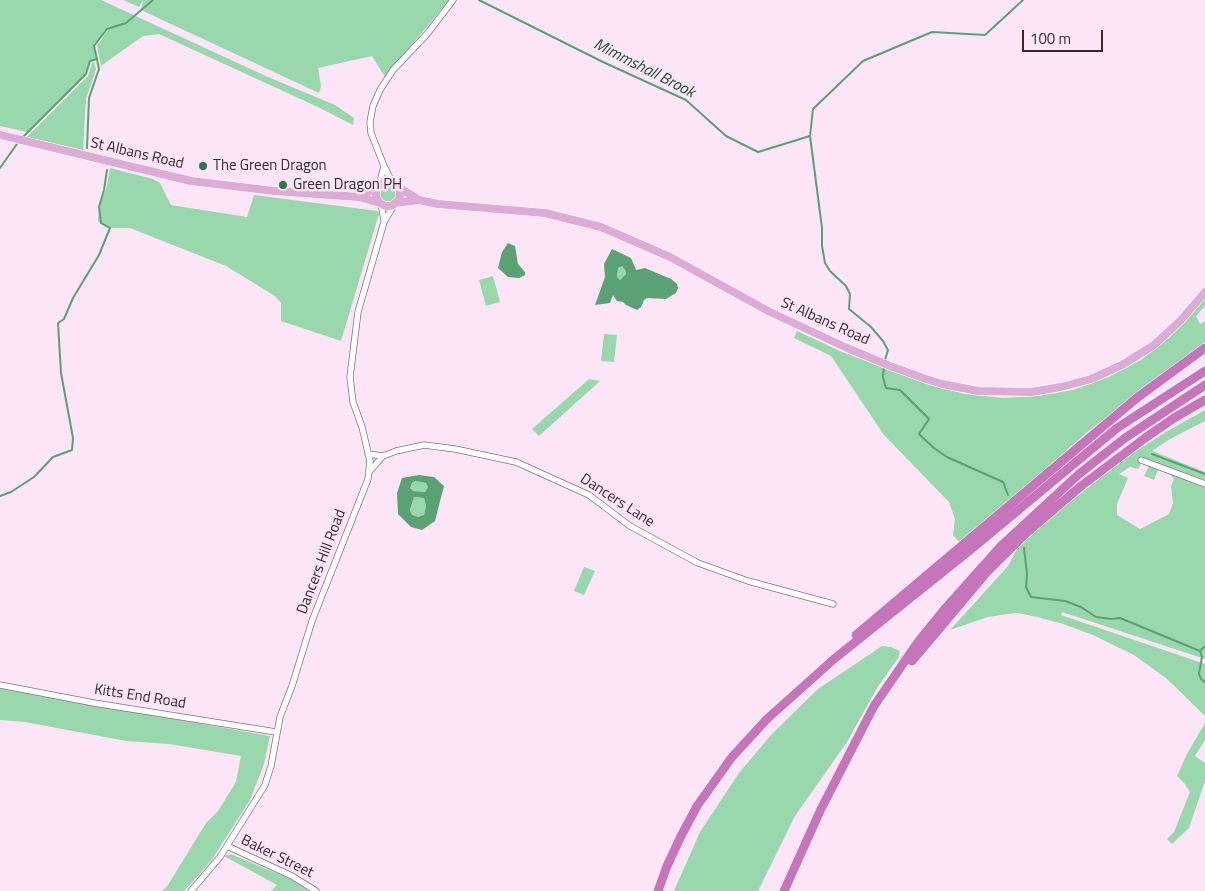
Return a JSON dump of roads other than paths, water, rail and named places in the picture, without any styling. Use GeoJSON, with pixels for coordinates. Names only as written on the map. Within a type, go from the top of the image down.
{"type":"FeatureCollection","features":[{"type":"Feature","properties":{"kind":"highway"},"geometry":{"type":"LineString","coordinates":[[834,659],[855,636],[1138,397],[1205,348]]}},
{"type":"Feature","properties":{"kind":"highway"},"geometry":{"type":"LineString","coordinates":[[658,891],[682,834],[697,806],[715,778],[742,745],[767,719],[834,659],[970,551],[1117,428],[1205,371]]}},
{"type":"Feature","properties":{"kind":"highway"},"geometry":{"type":"LineString","coordinates":[[784,891],[821,809],[874,706],[918,642],[1012,535],[1058,492],[1125,438],[1205,385]]}},
{"type":"Feature","properties":{"kind":"highway"},"geometry":{"type":"LineString","coordinates":[[870,716],[878,709],[910,663],[947,617],[986,572],[1025,534],[1081,486],[1145,438],[1205,400]]}},
{"type":"Feature","properties":{"kind":"main road","name":"St Albans Road"},"geometry":{"type":"LineString","coordinates":[[0,135],[191,181],[274,191],[359,197],[380,203]]}},
{"type":"Feature","properties":{"kind":"main road"},"geometry":{"type":"LineString","coordinates":[[359,197],[379,186],[387,182],[394,184],[399,194],[395,203],[388,206],[380,203],[376,193],[379,186]]}},
{"type":"Feature","properties":{"kind":"main road","name":"St Albans Road"},"geometry":{"type":"LineString","coordinates":[[394,184],[419,200]]}},
{"type":"Feature","properties":{"kind":"main road","name":"St Albans Road"},"geometry":{"type":"LineString","coordinates":[[395,203],[419,200],[438,204],[545,212],[601,227],[670,257],[770,312],[890,366],[942,384],[978,391],[1031,392],[1091,379],[1122,365],[1154,345],[1181,320],[1205,292]]}},
{"type":"Feature","properties":{"kind":"street"},"geometry":{"type":"LineString","coordinates":[[394,184],[384,166],[370,128],[371,112],[375,101],[393,70],[426,34],[453,0]]}},
{"type":"Feature","properties":{"kind":"street"},"geometry":{"type":"LineString","coordinates":[[379,186],[384,166]]}},
{"type":"Feature","properties":{"kind":"street","name":"Dancers Hill Road"},"geometry":{"type":"LineString","coordinates":[[380,203],[384,222]]}},
{"type":"Feature","properties":{"kind":"street","name":"Dancers Hill Road"},"geometry":{"type":"LineString","coordinates":[[191,891],[227,846],[265,785],[271,766],[276,732],[312,621],[366,485],[369,472],[368,454],[362,427],[353,402],[350,377],[358,312],[384,222],[395,203]]}},
{"type":"Feature","properties":{"kind":"street","name":"Dancers Lane"},"geometry":{"type":"LineString","coordinates":[[368,454],[383,456],[424,445],[455,449],[516,462],[589,494],[630,526],[698,563],[748,581],[833,604]]}},
{"type":"Feature","properties":{"kind":"street"},"geometry":{"type":"LineString","coordinates":[[369,472],[383,456]]}},
{"type":"Feature","properties":{"kind":"street"},"geometry":{"type":"LineString","coordinates":[[1141,460],[1205,484]]}},
{"type":"Feature","properties":{"kind":"street","name":"Kitts End Road"},"geometry":{"type":"LineString","coordinates":[[0,685],[276,732]]}},
{"type":"Feature","properties":{"kind":"street","name":"Baker Street"},"geometry":{"type":"LineString","coordinates":[[227,846],[292,876],[316,891]]}},
{"type":"Feature","properties":{"kind":"waterway"},"geometry":{"type":"LineString","coordinates":[[22,138],[86,74],[90,61],[97,59],[94,46],[107,29],[126,23],[153,0]]}},
{"type":"Feature","properties":{"kind":"waterway","name":"Mimmshall Brook"},"geometry":{"type":"LineString","coordinates":[[479,0],[603,62],[686,100],[726,136],[758,152],[810,136],[825,263],[830,271],[846,286],[850,294],[849,309],[871,327],[883,341],[888,350],[885,360]]}},
{"type":"Feature","properties":{"kind":"waterway"},"geometry":{"type":"LineString","coordinates":[[810,136],[813,109],[863,61],[932,32],[985,35],[1023,0]]}},
{"type":"Feature","properties":{"kind":"waterway"},"geometry":{"type":"LineString","coordinates":[[87,148],[89,98],[99,69],[97,59]]}},
{"type":"Feature","properties":{"kind":"waterway"},"geometry":{"type":"LineString","coordinates":[[0,168],[19,141]]}},
{"type":"Feature","properties":{"kind":"waterway"},"geometry":{"type":"LineString","coordinates":[[0,496],[11,492],[34,477],[53,457],[72,450],[73,438],[61,373],[58,323],[64,319],[73,298],[99,255],[110,228],[101,223],[99,207],[107,170]]}},
{"type":"Feature","properties":{"kind":"waterway","name":"Mimmshall Brook"},"geometry":{"type":"LineString","coordinates":[[884,365],[883,377],[886,388],[900,390],[929,419],[919,434],[947,457],[1003,482],[1008,495]]}},
{"type":"Feature","properties":{"kind":"waterway"},"geometry":{"type":"LineString","coordinates":[[1152,454],[1205,474]]}},
{"type":"Feature","properties":{"kind":"waterway","name":"Mimmshall Brook"},"geometry":{"type":"LineString","coordinates":[[1024,548],[1027,574],[1026,587],[1031,597],[1065,601],[1081,607],[1096,617],[1120,618],[1200,651],[1202,657],[1199,674],[1205,682]]}},
{"type":"Feature","properties":{"kind":"waterway","name":"Mimmshall Brook"},"geometry":{"type":"LineString","coordinates":[[1200,651],[1205,646]]}},
{"type":"Feature","properties":{"kind":"place","name":"The Green Dragon"},"geometry":{"type":"Point","coordinates":[203,166]}},
{"type":"Feature","properties":{"kind":"place","name":"Green Dragon PH"},"geometry":{"type":"Point","coordinates":[283,185]}}]}
